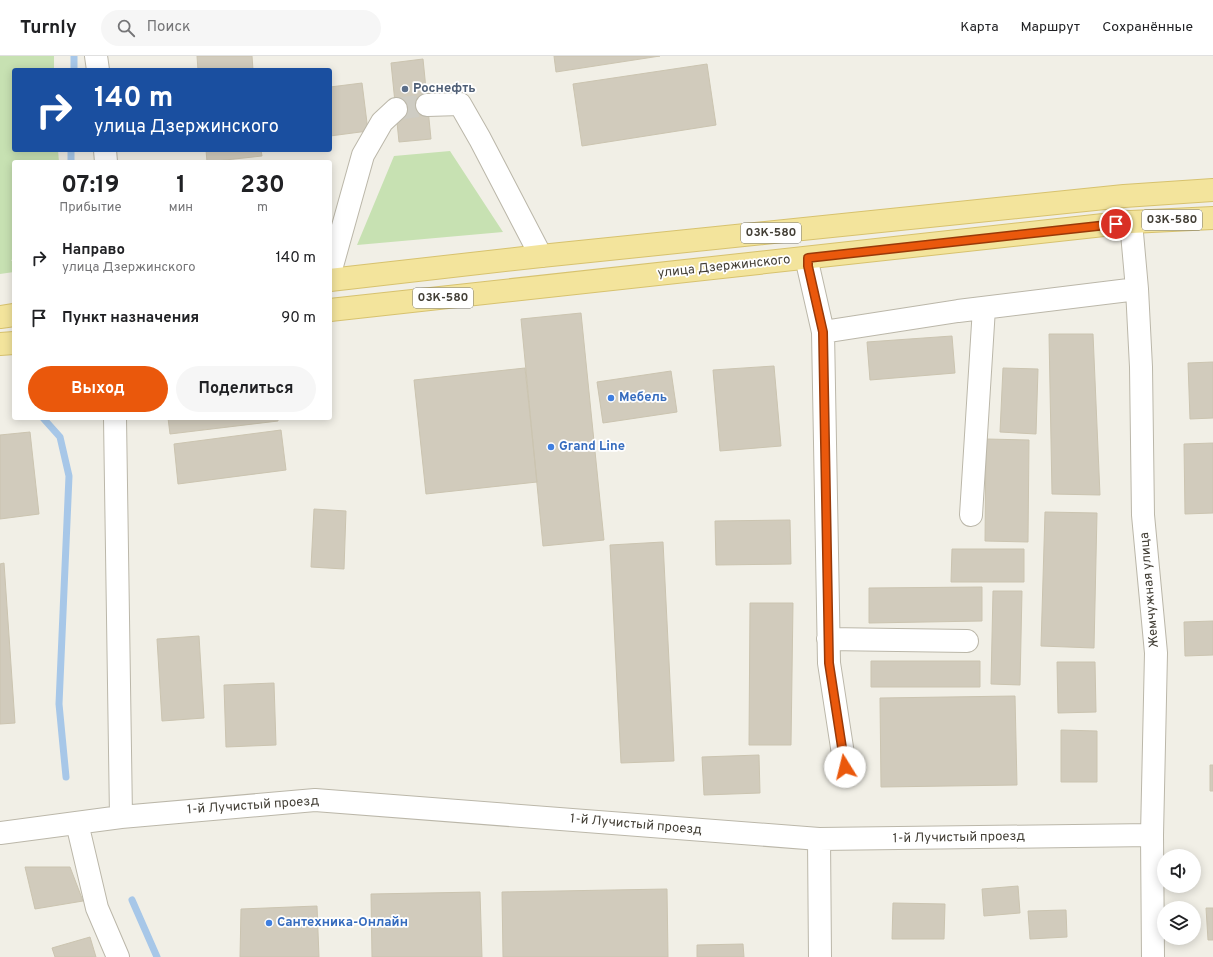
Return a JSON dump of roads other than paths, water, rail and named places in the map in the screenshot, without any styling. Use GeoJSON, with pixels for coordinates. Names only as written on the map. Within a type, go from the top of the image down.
{"type":"FeatureCollection","features":[{"type":"Feature","properties":{"kind":"main road","name":"03К-580"},"geometry":{"type":"LineString","coordinates":[[332,280],[541,256],[1124,196],[1213,190]]}},
{"type":"Feature","properties":{"kind":"main road","name":"улица Дзержинского"},"geometry":{"type":"LineString","coordinates":[[332,310],[1131,222],[1213,218]]}},
{"type":"Feature","properties":{"kind":"main road"},"geometry":{"type":"LineString","coordinates":[[0,317],[12,315]]}},
{"type":"Feature","properties":{"kind":"main road"},"geometry":{"type":"LineString","coordinates":[[0,344],[12,342]]}},
{"type":"Feature","properties":{"kind":"street"},"geometry":{"type":"LineString","coordinates":[[96,56],[98,68]]}},
{"type":"Feature","properties":{"kind":"street"},"geometry":{"type":"LineString","coordinates":[[427,106],[460,104],[541,256]]}},
{"type":"Feature","properties":{"kind":"street"},"geometry":{"type":"LineString","coordinates":[[332,266],[363,155],[382,122],[396,109]]}},
{"type":"Feature","properties":{"kind":"street","name":"Жемчужная улица"},"geometry":{"type":"LineString","coordinates":[[1131,222],[1137,289],[1141,367],[1144,515],[1156,653],[1152,835],[1153,957]]}},
{"type":"Feature","properties":{"kind":"street"},"geometry":{"type":"LineString","coordinates":[[808,258],[808,266],[823,332],[829,663],[845,767]]}},
{"type":"Feature","properties":{"kind":"street"},"geometry":{"type":"LineString","coordinates":[[823,332],[958,311],[1137,289]]}},
{"type":"Feature","properties":{"kind":"street"},"geometry":{"type":"LineString","coordinates":[[971,515],[984,308]]}},
{"type":"Feature","properties":{"kind":"street"},"geometry":{"type":"LineString","coordinates":[[115,420],[121,817]]}},
{"type":"Feature","properties":{"kind":"street"},"geometry":{"type":"LineString","coordinates":[[828,639],[967,641]]}},
{"type":"Feature","properties":{"kind":"street","name":"1-й Лучистый проезд"},"geometry":{"type":"LineString","coordinates":[[0,833],[121,817],[315,800],[819,839],[1152,835]]}},
{"type":"Feature","properties":{"kind":"street"},"geometry":{"type":"LineString","coordinates":[[77,823],[97,908],[118,957]]}},
{"type":"Feature","properties":{"kind":"street"},"geometry":{"type":"LineString","coordinates":[[819,839],[820,957]]}},
{"type":"Feature","properties":{"kind":"waterway"},"geometry":{"type":"LineString","coordinates":[[74,56],[74,68]]}},
{"type":"Feature","properties":{"kind":"waterway"},"geometry":{"type":"LineString","coordinates":[[71,152],[71,160]]}},
{"type":"Feature","properties":{"kind":"waterway"},"geometry":{"type":"LineString","coordinates":[[45,420],[60,437],[69,476],[59,704],[66,777]]}},
{"type":"Feature","properties":{"kind":"waterway"},"geometry":{"type":"LineString","coordinates":[[132,900],[157,957]]}},
{"type":"Feature","properties":{"kind":"tunnel"},"geometry":{"type":"LineString","coordinates":[[396,109],[427,105]]}},
{"type":"Feature","properties":{"kind":"place","name":"Роснефть"},"geometry":{"type":"Point","coordinates":[405,89]}},
{"type":"Feature","properties":{"kind":"place","name":"Мебель"},"geometry":{"type":"Point","coordinates":[611,398]}},
{"type":"Feature","properties":{"kind":"place","name":"Grand Line"},"geometry":{"type":"Point","coordinates":[551,447]}},
{"type":"Feature","properties":{"kind":"place","name":"Сантехника-Онлайн"},"geometry":{"type":"Point","coordinates":[269,923]}}]}
